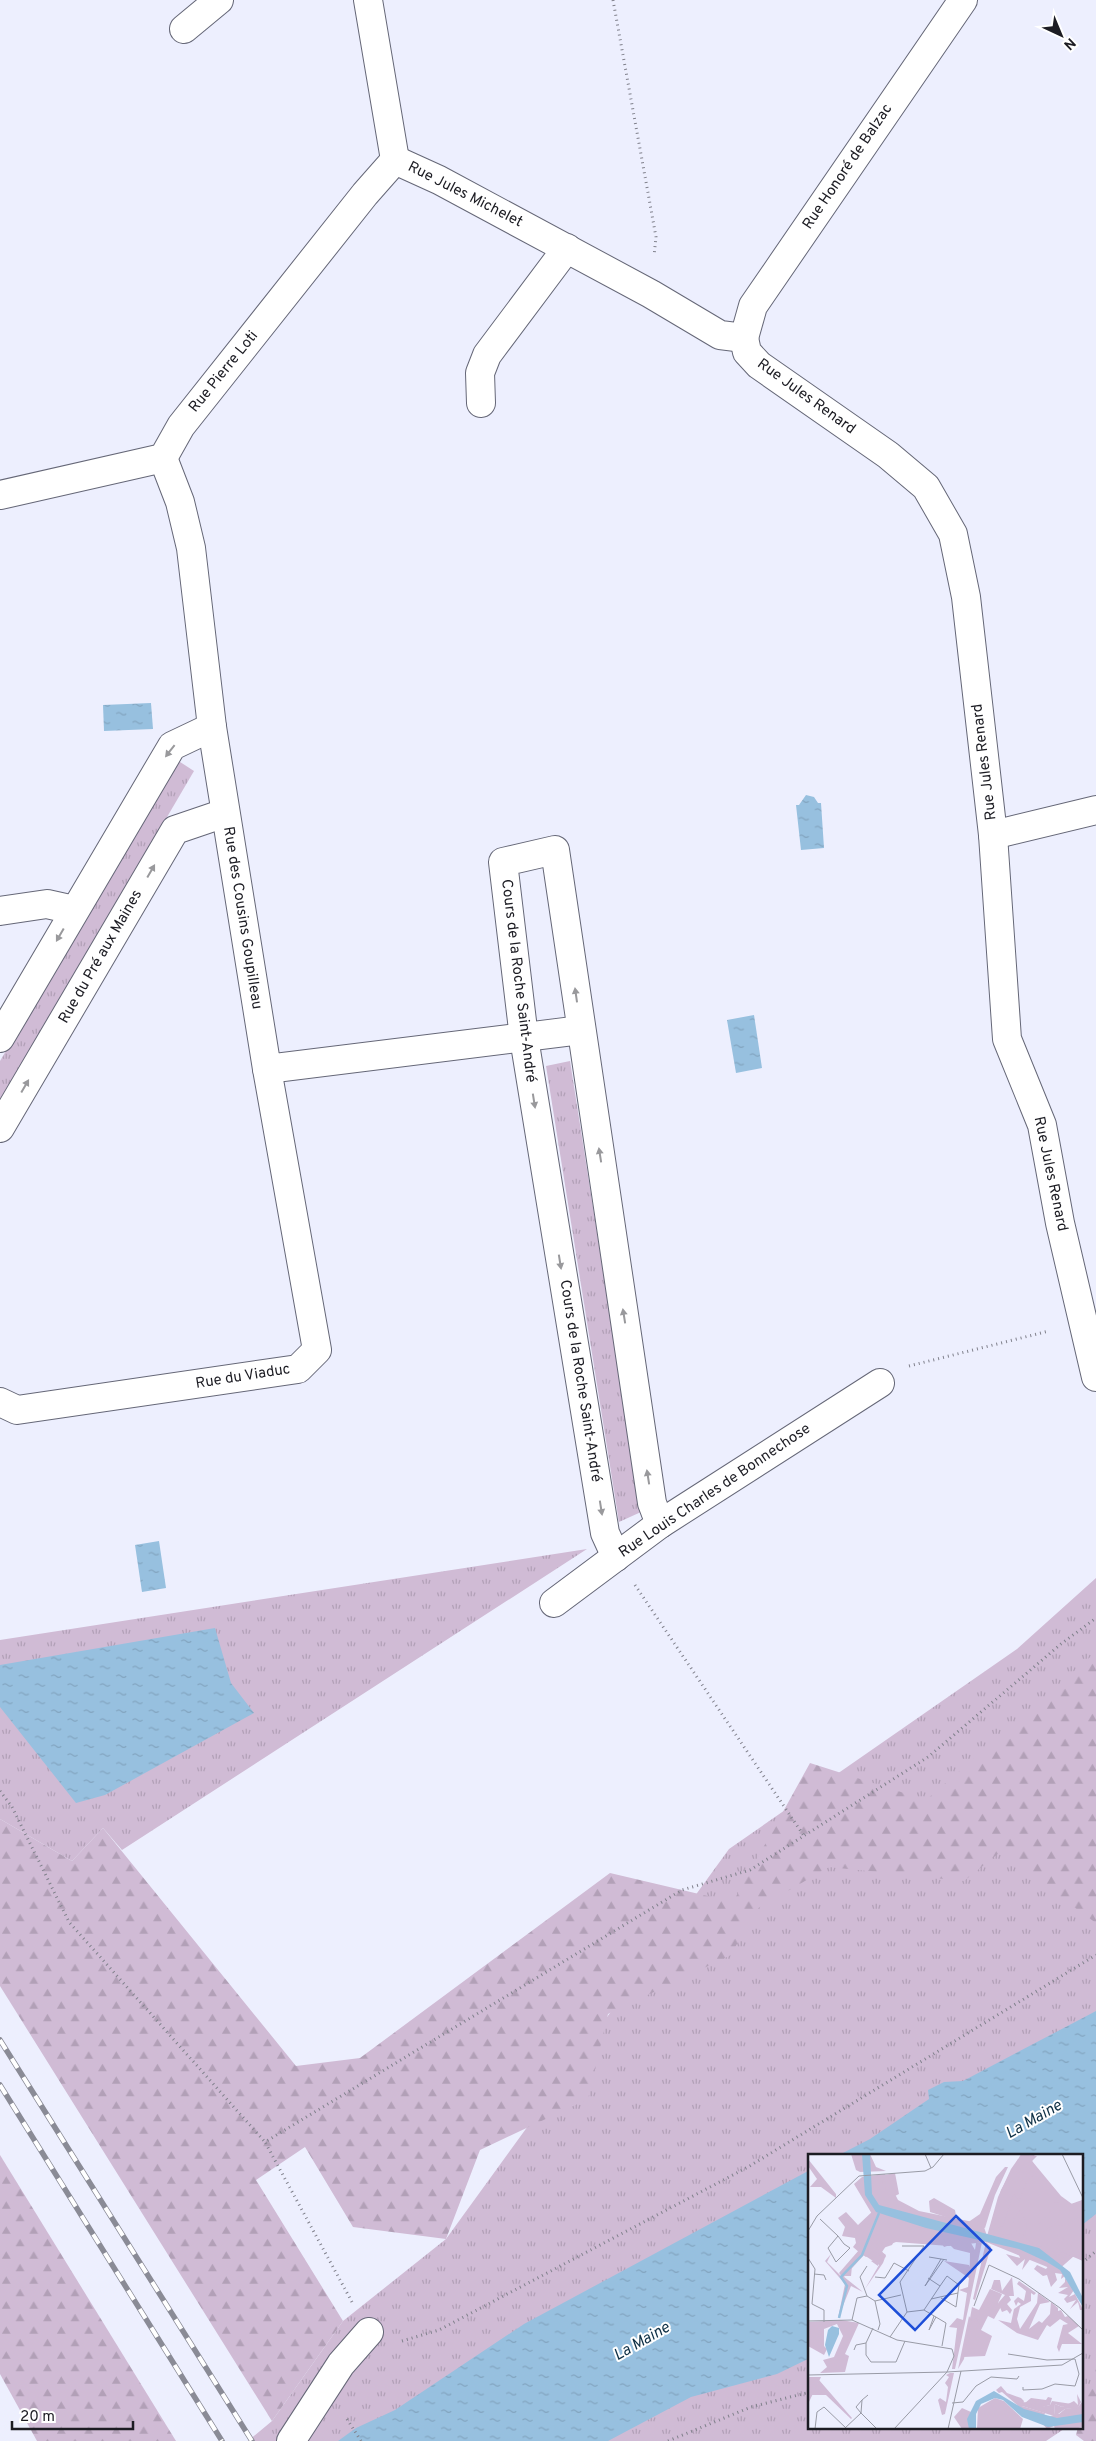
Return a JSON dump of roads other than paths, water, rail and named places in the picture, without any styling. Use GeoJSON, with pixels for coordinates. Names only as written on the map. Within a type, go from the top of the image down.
{"type":"FeatureCollection","features":[{"type":"Feature","properties":{"kind":"street"},"geometry":{"type":"LineString","coordinates":[[184,29],[219,0]]}},
{"type":"Feature","properties":{"kind":"street","name":"Rue Jules Michelet"},"geometry":{"type":"LineString","coordinates":[[368,0],[396,160],[439,180],[566,248],[651,294],[720,335],[744,338]]}},
{"type":"Feature","properties":{"kind":"street","name":"Rue Honoré de Balzac"},"geometry":{"type":"LineString","coordinates":[[744,338],[753,306],[963,0]]}},
{"type":"Feature","properties":{"kind":"street","name":"Rue Pierre Loti"},"geometry":{"type":"LineString","coordinates":[[163,458],[181,426],[365,194],[396,160]]}},
{"type":"Feature","properties":{"kind":"street"},"geometry":{"type":"LineString","coordinates":[[481,403],[480,373],[487,355],[566,248]]}},
{"type":"Feature","properties":{"kind":"street","name":"Rue Jules Renard"},"geometry":{"type":"LineString","coordinates":[[744,338],[747,352],[759,365],[888,455],[926,488],[953,534],[966,597],[993,835],[1007,1040],[1042,1125],[1060,1223],[1096,1377]]}},
{"type":"Feature","properties":{"kind":"street"},"geometry":{"type":"LineString","coordinates":[[0,495],[163,458]]}},
{"type":"Feature","properties":{"kind":"street","name":"Rue des Cousins Goupilleau"},"geometry":{"type":"LineString","coordinates":[[163,458],[180,502],[191,548],[212,727],[267,1069]]}},
{"type":"Feature","properties":{"kind":"street"},"geometry":{"type":"LineString","coordinates":[[0,1038],[172,746],[212,727]]}},
{"type":"Feature","properties":{"kind":"street"},"geometry":{"type":"LineString","coordinates":[[993,835],[1096,810]]}},
{"type":"Feature","properties":{"kind":"street","name":"Rue du Pré aux Maines"},"geometry":{"type":"LineString","coordinates":[[0,1128],[175,830],[225,813]]}},
{"type":"Feature","properties":{"kind":"street","name":"Cours de la Roche Saint-André"},"geometry":{"type":"LineString","coordinates":[[616,1557],[605,1533],[524,1038],[503,862],[555,850],[652,1503],[660,1524]]}},
{"type":"Feature","properties":{"kind":"street"},"geometry":{"type":"LineString","coordinates":[[0,911],[47,904],[74,910]]}},
{"type":"Feature","properties":{"kind":"street"},"geometry":{"type":"LineString","coordinates":[[267,1069],[581,1030]]}},
{"type":"Feature","properties":{"kind":"street","name":"Rue du Viaduc"},"geometry":{"type":"LineString","coordinates":[[0,1402],[17,1410],[298,1369],[317,1350],[267,1069]]}},
{"type":"Feature","properties":{"kind":"street","name":"Rue Louis Charles de Bonnechose"},"geometry":{"type":"LineString","coordinates":[[554,1604],[660,1524],[880,1383]]}},
{"type":"Feature","properties":{"kind":"street"},"geometry":{"type":"LineString","coordinates":[[291,2441],[341,2364],[369,2332]]}},
{"type":"Feature","properties":{"kind":"water"},"geometry":{"type":"Polygon","coordinates":[[[151,703],[153,729],[104,731],[103,705],[151,703]]]}},
{"type":"Feature","properties":{"kind":"water"},"geometry":{"type":"Polygon","coordinates":[[[806,795],[814,797],[818,803],[821,803],[824,848],[801,850],[796,805],[799,805],[806,795]]]}},
{"type":"Feature","properties":{"kind":"water"},"geometry":{"type":"Polygon","coordinates":[[[754,1015],[762,1068],[736,1073],[727,1020],[754,1015]]]}},
{"type":"Feature","properties":{"kind":"water"},"geometry":{"type":"Polygon","coordinates":[[[159,1541],[166,1588],[142,1592],[135,1545],[159,1541]]]}},
{"type":"Feature","properties":{"kind":"water"},"geometry":{"type":"Polygon","coordinates":[[[215,1628],[231,1683],[254,1713],[105,1795],[76,1803],[0,1707],[0,1665],[215,1628]]]}},
{"type":"Feature","properties":{"kind":"water","name":"La Maine"},"geometry":{"type":"Polygon","coordinates":[[[1096,2011],[1096,2214],[1084,2223],[1084,2154],[841,2154],[870,2139],[929,2099],[928,2090],[944,2082],[963,2081],[1096,2011]]]}},
{"type":"Feature","properties":{"kind":"water","name":"La Maine"},"geometry":{"type":"Polygon","coordinates":[[[808,2171],[808,2359],[777,2374],[691,2397],[608,2441],[338,2441],[356,2428],[395,2410],[524,2324],[808,2171]]]}},
{"type":"Feature","properties":{"kind":"railway"},"geometry":{"type":"LineString","coordinates":[[0,2040],[252,2441]]}},
{"type":"Feature","properties":{"kind":"railway"},"geometry":{"type":"LineString","coordinates":[[0,2085],[222,2441]]}}]}
